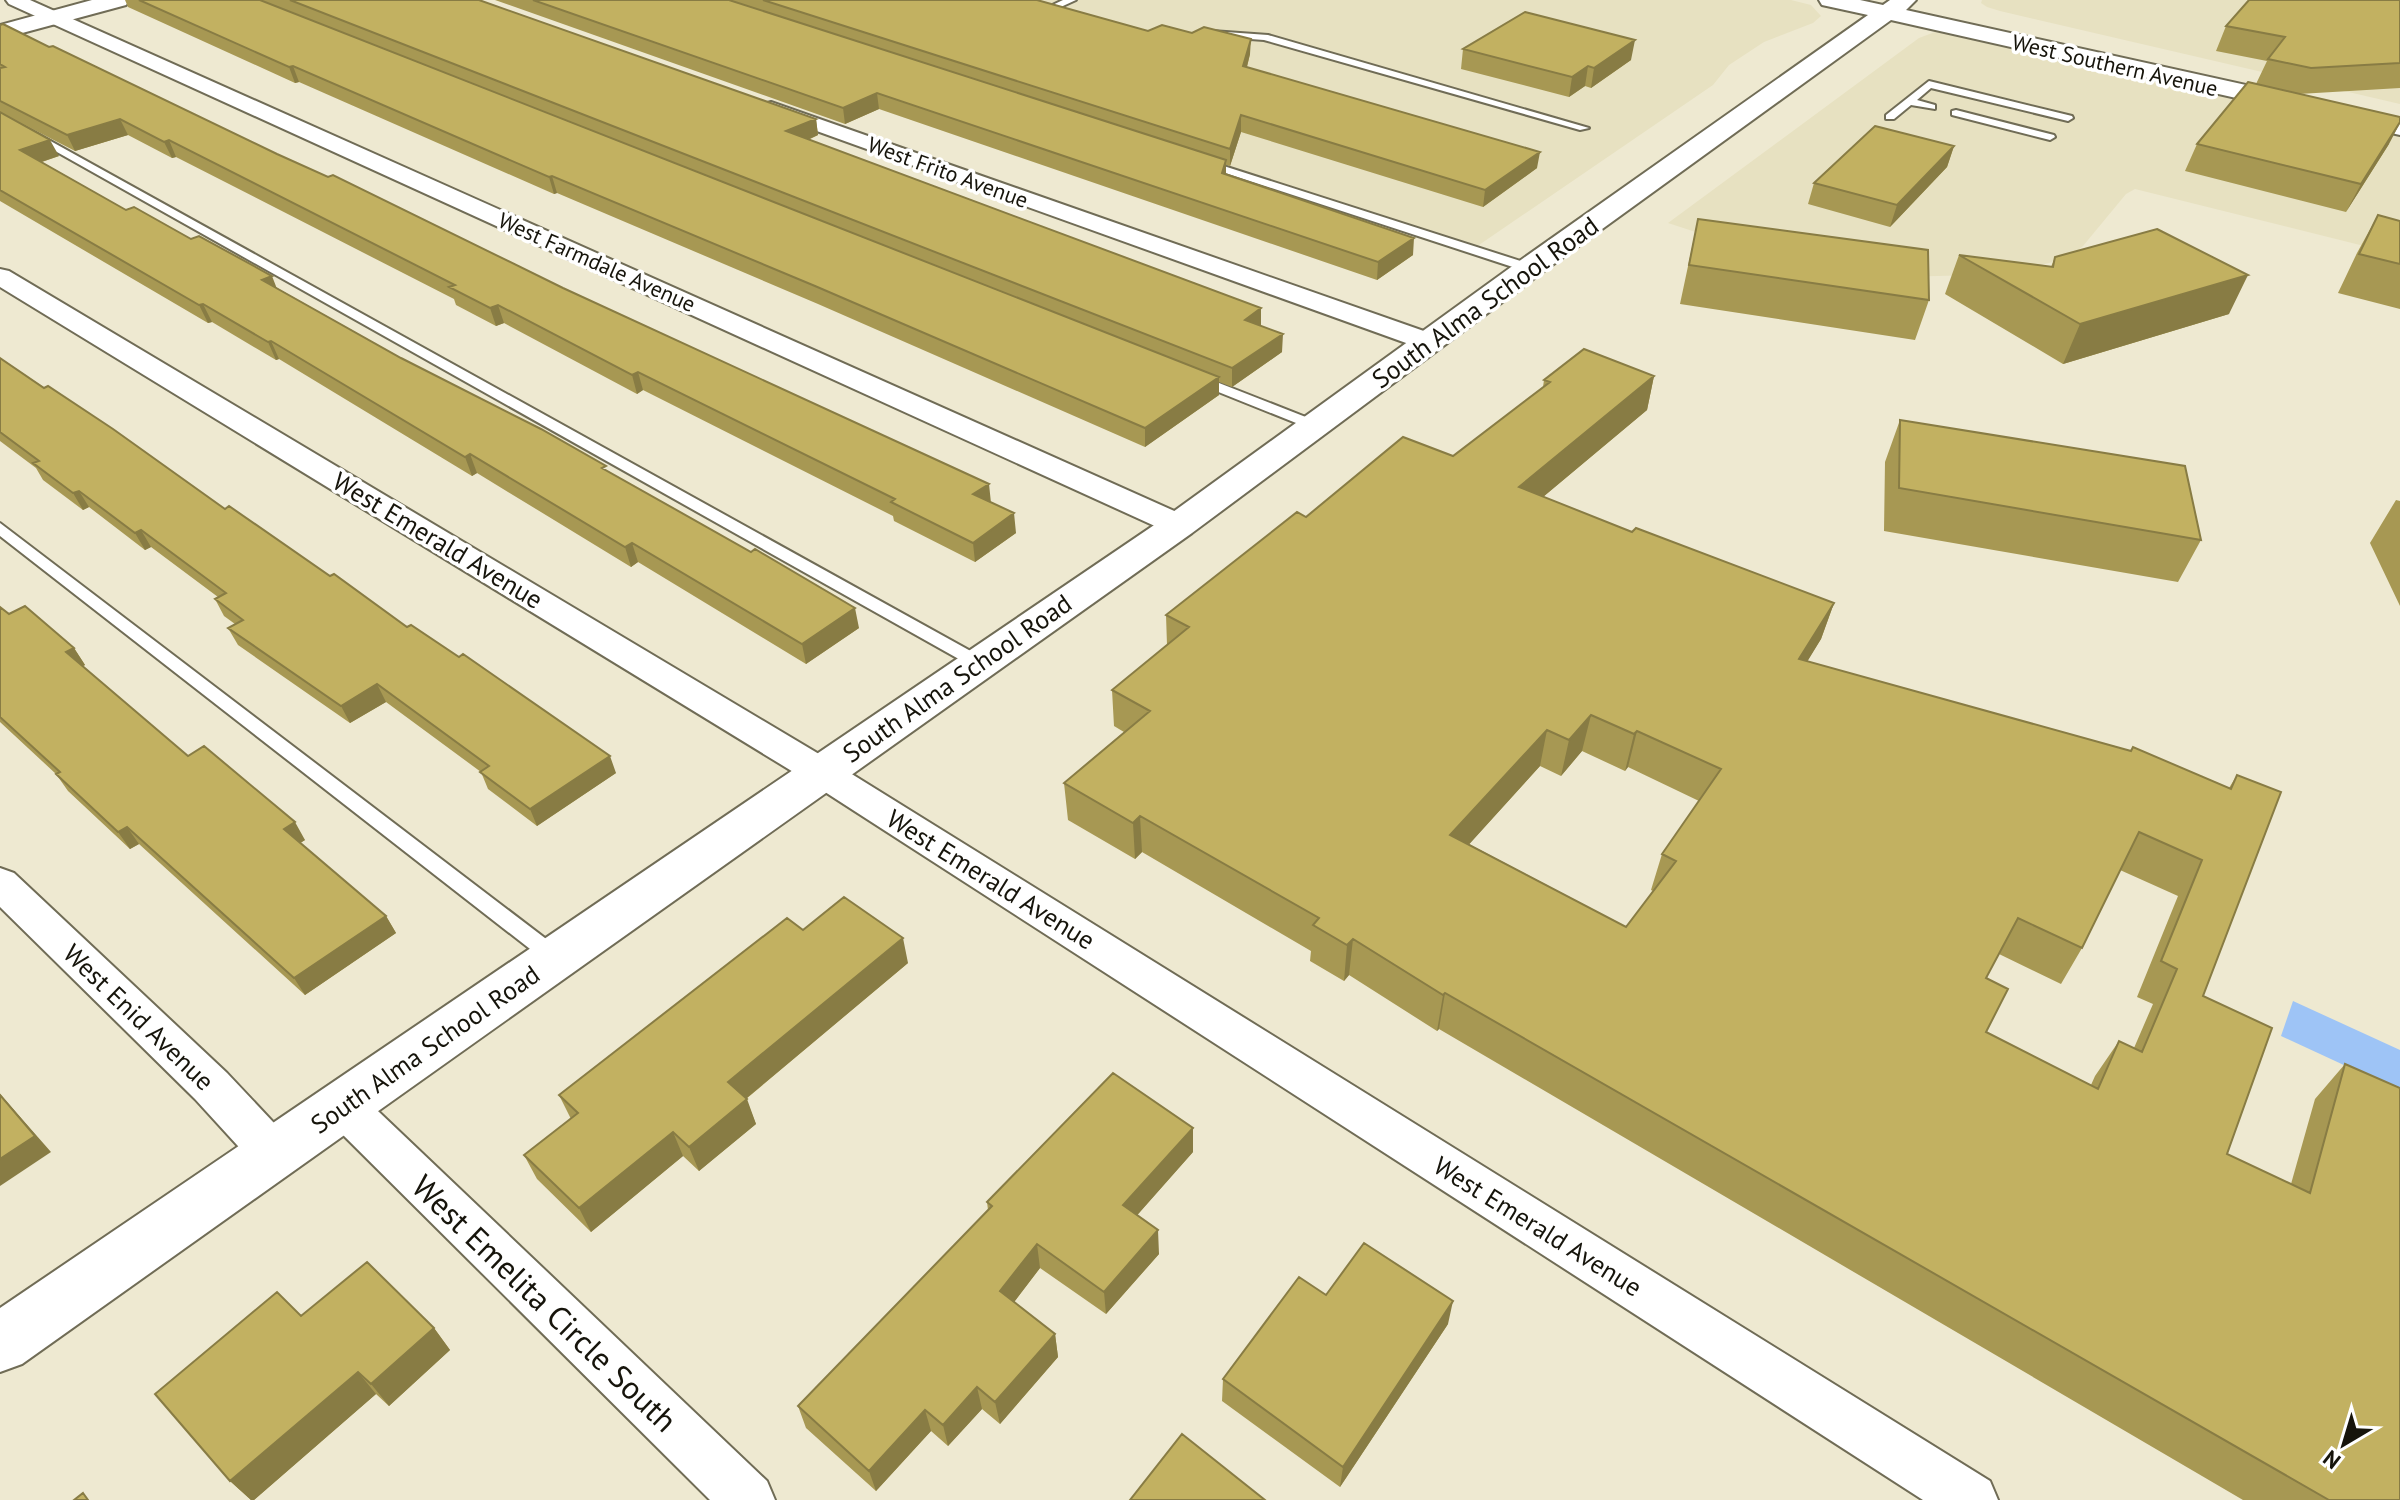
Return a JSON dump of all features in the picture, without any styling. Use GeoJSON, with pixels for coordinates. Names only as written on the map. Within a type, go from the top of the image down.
{"type":"FeatureCollection","features":[{"type":"Feature","properties":{"kind":"main road"},"geometry":{"type":"LineString","coordinates":[[0,32],[118,0]]}},
{"type":"Feature","properties":{"kind":"main road","name":"West Southern Avenue"},"geometry":{"type":"LineString","coordinates":[[1830,0],[1896,6],[2400,127]]}},
{"type":"Feature","properties":{"kind":"main road","name":"West Southern Avenue"},"geometry":{"type":"LineString","coordinates":[[1915,0],[2400,109]]}},
{"type":"Feature","properties":{"kind":"main road","name":"South Alma School Road"},"geometry":{"type":"LineString","coordinates":[[0,1343],[1179,525],[1529,268],[1896,6]]}},
{"type":"Feature","properties":{"kind":"street","name":"West Farmdale Avenue"},"geometry":{"type":"LineString","coordinates":[[15,0],[1179,525]]}},
{"type":"Feature","properties":{"kind":"street","name":"West Frito Avenue"},"geometry":{"type":"LineString","coordinates":[[751,101],[1429,342]]}},
{"type":"Feature","properties":{"kind":"street","name":"West Emerald Avenue"},"geometry":{"type":"LineString","coordinates":[[0,276],[821,772],[1971,1500]]}},
{"type":"Feature","properties":{"kind":"street","name":"West Enid Avenue"},"geometry":{"type":"LineString","coordinates":[[0,883],[211,1086],[274,1154]]}},
{"type":"Feature","properties":{"kind":"street","name":"West Emelita Circle South"},"geometry":{"type":"LineString","coordinates":[[343,1106],[748,1500]]}},
{"type":"Feature","properties":{"kind":"lane"},"geometry":{"type":"LineString","coordinates":[[1049,9],[1071,0]]}},
{"type":"Feature","properties":{"kind":"lane"},"geometry":{"type":"LineString","coordinates":[[1033,5],[1072,16]]}},
{"type":"Feature","properties":{"kind":"lane"},"geometry":{"type":"LineString","coordinates":[[1196,33],[1265,37],[1584,128]]}},
{"type":"Feature","properties":{"kind":"lane"},"geometry":{"type":"LineString","coordinates":[[1890,117],[1929,84],[2068,118]]}},
{"type":"Feature","properties":{"kind":"lane"},"geometry":{"type":"LineString","coordinates":[[1909,101],[1931,107]]}},
{"type":"Feature","properties":{"kind":"lane"},"geometry":{"type":"LineString","coordinates":[[1956,113],[2050,137]]}},
{"type":"Feature","properties":{"kind":"lane"},"geometry":{"type":"LineString","coordinates":[[0,116],[979,663]]}},
{"type":"Feature","properties":{"kind":"lane"},"geometry":{"type":"LineString","coordinates":[[1198,161],[1529,268]]}},
{"type":"Feature","properties":{"kind":"lane"},"geometry":{"type":"LineString","coordinates":[[1177,371],[1316,426]]}},
{"type":"Feature","properties":{"kind":"lane"},"geometry":{"type":"LineString","coordinates":[[0,528],[556,958]]}},
{"type":"Feature","properties":{"kind":"shaded area"},"geometry":{"type":"Polygon","coordinates":[[[715,0],[1791,0],[1811,5],[1821,16],[1813,23],[1764,42],[1729,65],[1713,85],[1476,247],[715,0]]]}},
{"type":"Feature","properties":{"kind":"shaded area"},"geometry":{"type":"Polygon","coordinates":[[[1982,0],[2400,0],[2400,104],[2000,11],[1987,7],[1981,3],[1982,0]]]}},
{"type":"Feature","properties":{"kind":"shaded area"},"geometry":{"type":"Polygon","coordinates":[[[1935,32],[1983,40],[2152,82],[2400,132],[2400,255],[2135,189],[2126,194],[2083,246],[2069,258],[2017,271],[1975,275],[1899,277],[1711,237],[1668,223],[1919,38],[1935,32]]]}},
{"type":"Feature","properties":{"kind":"water"},"geometry":{"type":"Polygon","coordinates":[[[2293,1001],[2400,1050],[2400,1091],[2281,1036],[2293,1001]]]}},
{"type":"Feature","properties":{"kind":"building"},"geometry":{"type":"Polygon","coordinates":[[[139,0],[260,0],[1219,377],[1145,428],[815,286],[549,177],[293,66],[289,67],[139,0]]]}},
{"type":"Feature","properties":{"kind":"building"},"geometry":{"type":"Polygon","coordinates":[[[290,0],[479,0],[816,119],[786,131],[1261,308],[1245,320],[1283,334],[1232,368],[290,0]]]}},
{"type":"Feature","properties":{"kind":"building"},"geometry":{"type":"Polygon","coordinates":[[[533,0],[729,0],[1226,160],[1222,173],[1414,238],[1378,262],[877,93],[843,108],[533,0]]]}},
{"type":"Feature","properties":{"kind":"building"},"geometry":{"type":"Polygon","coordinates":[[[763,0],[1037,0],[1148,31],[1162,25],[1192,33],[1204,27],[1251,39],[1243,66],[1540,152],[1485,190],[1241,115],[1230,149],[763,0]]]}},
{"type":"Feature","properties":{"kind":"building"},"geometry":{"type":"Polygon","coordinates":[[[2249,0],[2400,0],[2400,63],[2311,68],[2268,59],[2285,37],[2226,26],[2249,0]]]}},
{"type":"Feature","properties":{"kind":"building"},"geometry":{"type":"Polygon","coordinates":[[[1525,12],[1635,40],[1594,68],[1588,66],[1572,77],[1463,49],[1525,12]]]}},
{"type":"Feature","properties":{"kind":"building"},"geometry":{"type":"Polygon","coordinates":[[[0,25],[277,154],[328,177],[333,175],[563,288],[989,484],[973,494],[1014,513],[973,543],[891,502],[895,499],[638,372],[632,375],[498,305],[490,308],[449,287],[455,285],[169,140],[164,142],[120,119],[67,135],[0,101],[0,68],[5,67],[0,64],[0,25]]]}},
{"type":"Feature","properties":{"kind":"building"},"geometry":{"type":"Polygon","coordinates":[[[2248,82],[2400,117],[2400,122],[2361,184],[2197,144],[2248,82]]]}},
{"type":"Feature","properties":{"kind":"building"},"geometry":{"type":"Polygon","coordinates":[[[0,112],[50,140],[20,150],[126,210],[134,207],[191,239],[199,236],[272,276],[262,280],[401,358],[541,429],[606,466],[602,468],[751,552],[755,549],[855,608],[802,644],[632,543],[625,547],[470,454],[465,457],[271,341],[203,304],[199,305],[0,190],[0,112]]]}},
{"type":"Feature","properties":{"kind":"building"},"geometry":{"type":"Polygon","coordinates":[[[1875,126],[1954,146],[1897,205],[1814,183],[1875,126]]]}},
{"type":"Feature","properties":{"kind":"building"},"geometry":{"type":"Polygon","coordinates":[[[2378,215],[2400,221],[2400,264],[2359,254],[2378,215]]]}},
{"type":"Feature","properties":{"kind":"building"},"geometry":{"type":"Polygon","coordinates":[[[1698,219],[1928,250],[1929,300],[1689,265],[1698,219]]]}},
{"type":"Feature","properties":{"kind":"building"},"geometry":{"type":"Polygon","coordinates":[[[2157,229],[2248,275],[2080,324],[1959,255],[2053,267],[2055,257],[2157,229]]]}},
{"type":"Feature","properties":{"kind":"building"},"geometry":{"type":"Polygon","coordinates":[[[1584,349],[1654,376],[1519,487],[1632,532],[1636,528],[1834,603],[1799,659],[2131,751],[2133,747],[2231,789],[2237,775],[2281,792],[2203,996],[2272,1028],[2227,1154],[2310,1193],[2345,1064],[2400,1088],[2400,1500],[2329,1500],[1445,993],[1443,995],[1353,939],[1347,945],[1313,925],[1319,918],[1140,816],[1133,823],[1064,783],[1150,711],[1112,690],[1189,627],[1166,615],[1297,512],[1306,517],[1403,437],[1453,456],[1550,382],[1544,380],[1584,349]],[[1591,715],[1569,740],[1547,730],[1450,835],[1626,927],[1676,861],[1662,854],[1721,769],[1637,731],[1634,734],[1591,715]],[[2139,832],[2082,948],[2018,918],[1986,978],[2008,989],[1986,1032],[2098,1089],[2119,1041],[2142,1052],[2177,969],[2161,961],[2202,860],[2139,832]]]}},
{"type":"Feature","properties":{"kind":"building"},"geometry":{"type":"Polygon","coordinates":[[[0,358],[113,429],[225,509],[229,506],[330,576],[334,574],[407,627],[411,625],[459,657],[463,654],[610,756],[530,809],[480,772],[489,766],[377,684],[341,706],[228,628],[243,620],[215,599],[226,593],[141,530],[135,533],[79,491],[73,493],[33,463],[39,461],[0,432],[0,358]]]}},
{"type":"Feature","properties":{"kind":"building"},"geometry":{"type":"Polygon","coordinates":[[[1900,420],[2185,466],[2201,540],[1899,488],[1900,420]]]}},
{"type":"Feature","properties":{"kind":"building"},"geometry":{"type":"Polygon","coordinates":[[[25,606],[74,648],[66,652],[188,756],[204,746],[295,822],[284,829],[386,916],[294,978],[127,827],[118,832],[56,774],[60,772],[0,717],[0,607],[9,614],[25,606]]]}},
{"type":"Feature","properties":{"kind":"building"},"geometry":{"type":"Polygon","coordinates":[[[844,897],[903,938],[728,1082],[747,1099],[689,1147],[673,1132],[579,1208],[524,1155],[578,1113],[559,1095],[787,918],[803,930],[844,897]]]}},
{"type":"Feature","properties":{"kind":"building"},"geometry":{"type":"Polygon","coordinates":[[[1113,1073],[1193,1128],[1123,1205],[1158,1230],[1104,1292],[1037,1244],[1000,1291],[1055,1334],[995,1402],[977,1387],[943,1425],[925,1410],[869,1471],[798,1406],[992,1206],[987,1202],[1113,1073]]]}},
{"type":"Feature","properties":{"kind":"building"},"geometry":{"type":"Polygon","coordinates":[[[0,1095],[35,1136],[0,1159],[0,1095]]]}},
{"type":"Feature","properties":{"kind":"building"},"geometry":{"type":"Polygon","coordinates":[[[1364,1243],[1453,1301],[1343,1467],[1223,1379],[1299,1277],[1326,1295],[1364,1243]]]}},
{"type":"Feature","properties":{"kind":"building"},"geometry":{"type":"Polygon","coordinates":[[[367,1262],[434,1328],[371,1384],[358,1372],[230,1481],[155,1394],[277,1292],[301,1316],[367,1262]]]}},
{"type":"Feature","properties":{"kind":"building"},"geometry":{"type":"Polygon","coordinates":[[[1182,1434],[1265,1500],[1130,1500],[1182,1434]]]}},
{"type":"Feature","properties":{"kind":"building"},"geometry":{"type":"Polygon","coordinates":[[[83,1493],[88,1500],[74,1500],[83,1493]]]}}]}
